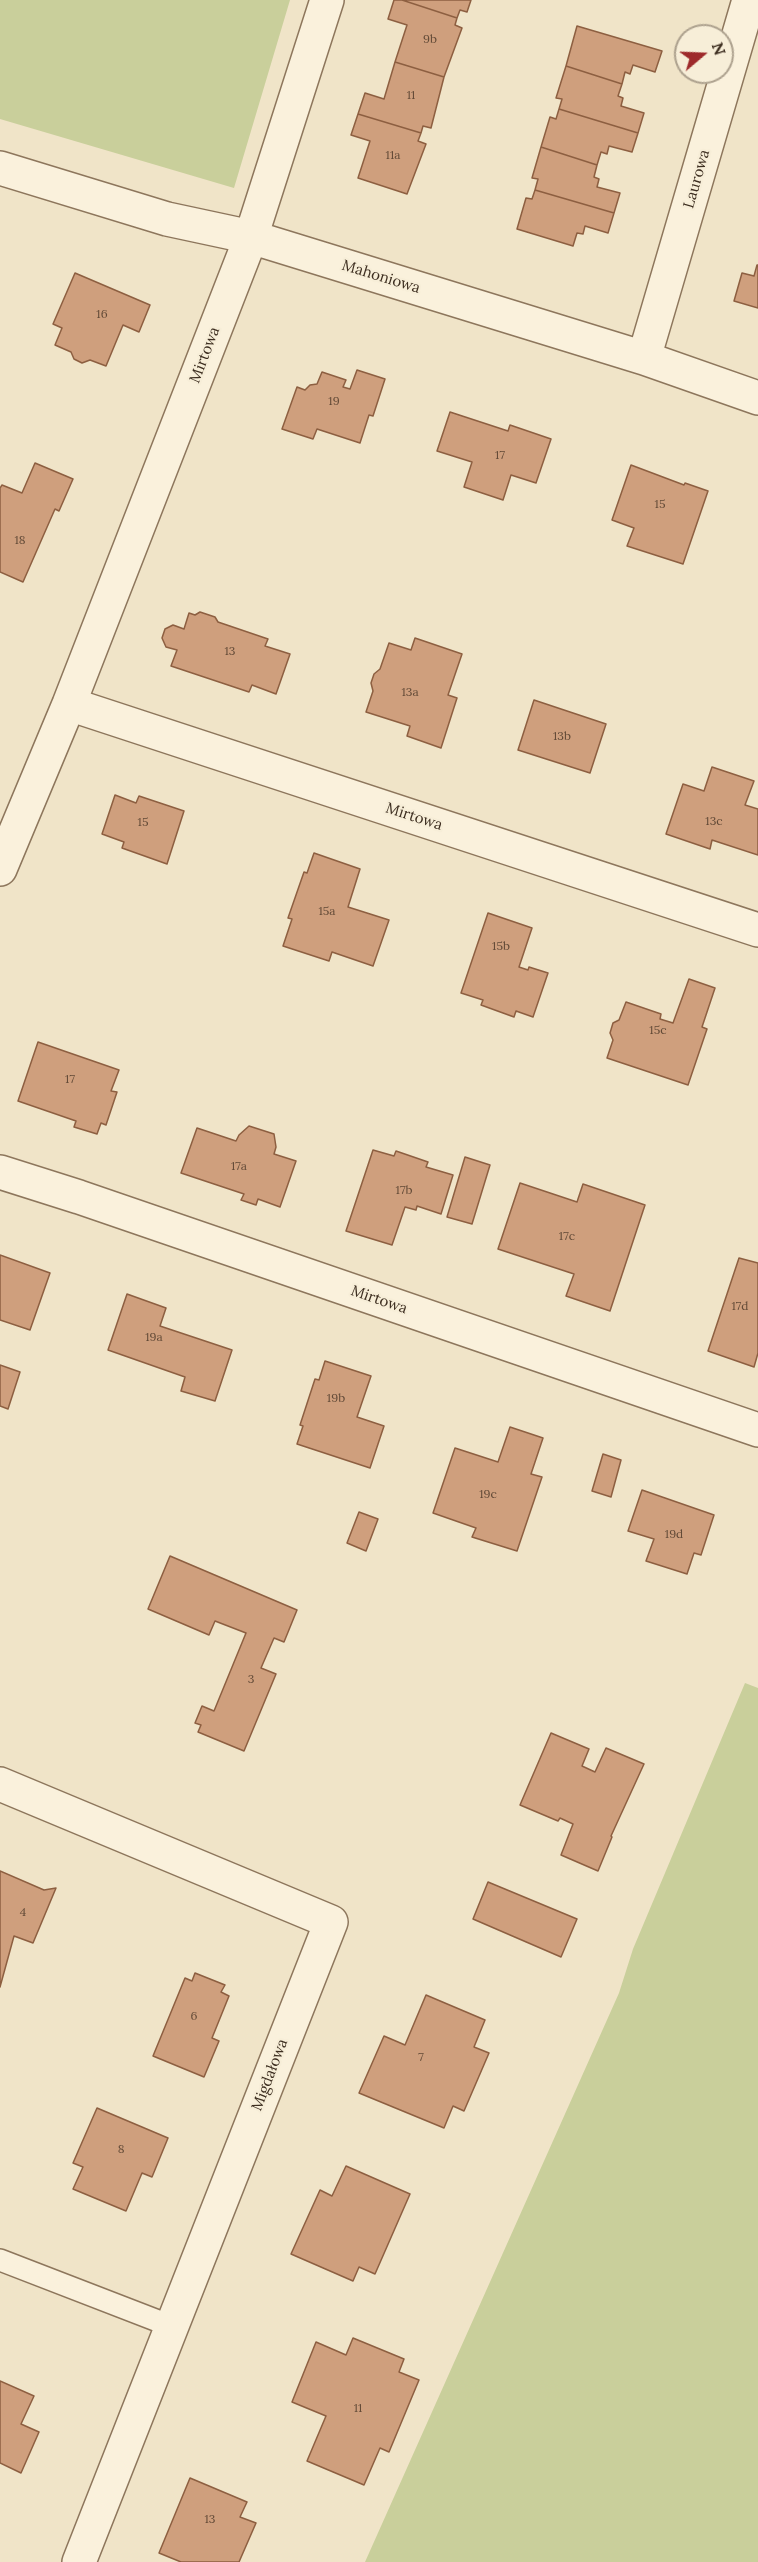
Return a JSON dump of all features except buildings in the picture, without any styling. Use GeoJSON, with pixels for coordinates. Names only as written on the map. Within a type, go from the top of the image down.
{"type":"FeatureCollection","features":[{"type":"Feature","properties":{"kind":"street","name":"Mirtowa"},"geometry":{"type":"LineString","coordinates":[[0,869],[69,704],[251,237],[327,0]]}},
{"type":"Feature","properties":{"kind":"street","name":"Laurowa"},"geometry":{"type":"LineString","coordinates":[[644,358],[750,0]]}},
{"type":"Feature","properties":{"kind":"street","name":"Mahoniowa"},"geometry":{"type":"LineString","coordinates":[[0,168],[167,219],[251,237],[644,358],[758,398]]}},
{"type":"Feature","properties":{"kind":"street","name":"Mirtowa"},"geometry":{"type":"LineString","coordinates":[[69,704],[758,930]]}},
{"type":"Feature","properties":{"kind":"street","name":"Mirtowa"},"geometry":{"type":"LineString","coordinates":[[0,1172],[80,1197],[758,1430]]}},
{"type":"Feature","properties":{"kind":"street","name":"Migdałowa"},"geometry":{"type":"LineString","coordinates":[[0,1784],[331,1922],[79,2562]]}},
{"type":"Feature","properties":{"kind":"lane"},"geometry":{"type":"LineString","coordinates":[[0,2260],[171,2326]]}},
{"type":"Feature","properties":{"kind":"green space"},"geometry":{"type":"Polygon","coordinates":[[[0,0],[290,0],[234,188],[0,119],[0,0]]]}},
{"type":"Feature","properties":{"kind":"green space"},"geometry":{"type":"Polygon","coordinates":[[[745,1683],[758,1688],[758,2562],[365,2562],[619,1993],[633,1949],[745,1683]]]}}]}
